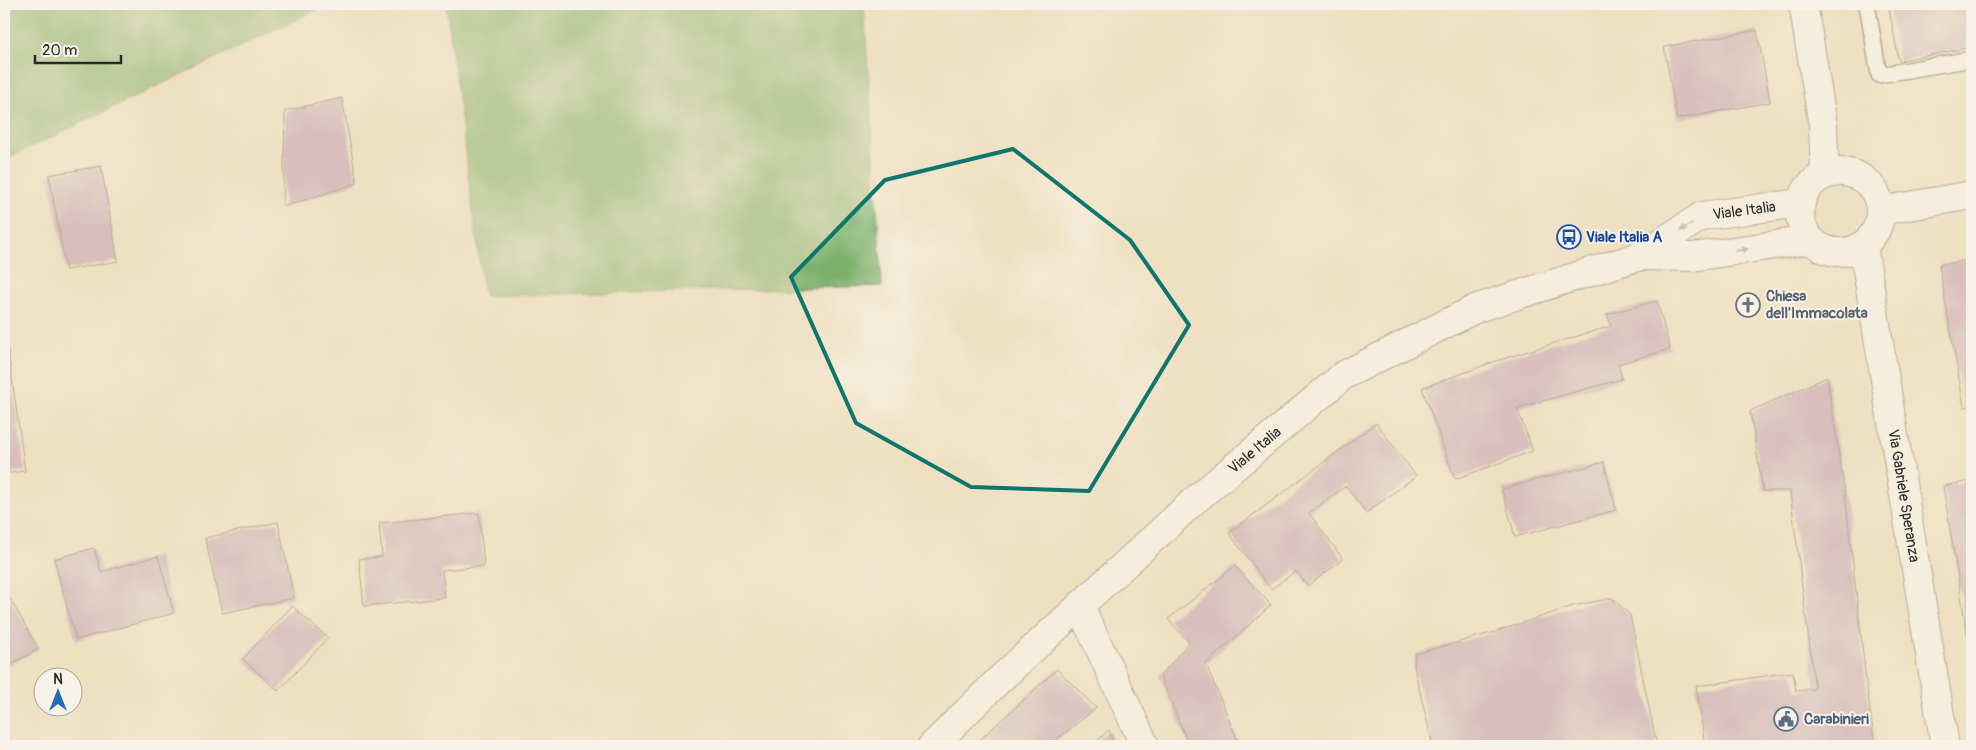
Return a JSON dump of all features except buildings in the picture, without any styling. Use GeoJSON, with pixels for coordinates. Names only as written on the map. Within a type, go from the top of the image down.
{"type":"FeatureCollection","features":[{"type":"Feature","properties":{"kind":"main road"},"geometry":{"type":"LineString","coordinates":[[1803,4],[1824,125],[1825,175]]}},
{"type":"Feature","properties":{"kind":"main road"},"geometry":{"type":"LineString","coordinates":[[1838,172],[1859,177],[1874,191],[1880,210],[1878,224],[1873,235],[1863,245],[1854,250],[1840,252],[1826,250],[1810,240],[1802,226],[1801,203],[1809,187],[1825,175],[1838,172]]}},
{"type":"Feature","properties":{"kind":"main road"},"geometry":{"type":"LineString","coordinates":[[1880,210],[1972,195]]}},
{"type":"Feature","properties":{"kind":"main road","name":"Viale Italia"},"geometry":{"type":"LineString","coordinates":[[932,746],[999,680],[1194,501],[1344,375],[1477,308],[1640,256],[1702,216],[1801,203]]}},
{"type":"Feature","properties":{"kind":"main road","name":"Viale Italia"},"geometry":{"type":"LineString","coordinates":[[1640,256],[1692,257],[1810,240]]}},
{"type":"Feature","properties":{"kind":"main road","name":"Via Gabriele Speranza"},"geometry":{"type":"LineString","coordinates":[[1863,245],[1945,746]]}},
{"type":"Feature","properties":{"kind":"main road"},"geometry":{"type":"LineString","coordinates":[[1080,606],[1145,746]]}},
{"type":"Feature","properties":{"kind":"lane"},"geometry":{"type":"LineString","coordinates":[[1867,4],[1879,74],[1972,59]]}},
{"type":"Feature","properties":{"kind":"highlighted area"},"geometry":{"type":"Polygon","coordinates":[[[1013,149],[1130,240],[1189,325],[1089,491],[971,487],[856,423],[791,277],[885,180],[1013,149]]]}},
{"type":"Feature","properties":{"kind":"green space"},"geometry":{"type":"Polygon","coordinates":[[[4,4],[328,4],[4,160],[4,4]]]}},
{"type":"Feature","properties":{"kind":"green space"},"geometry":{"type":"Polygon","coordinates":[[[446,4],[864,4],[882,286],[484,296],[446,4]]]}},
{"type":"Feature","properties":{"kind":"place","name":"Viale Italia A"},"geometry":{"type":"Point","coordinates":[1569,237]}},
{"type":"Feature","properties":{"kind":"place","name":"Chiesa dell'Immacolata"},"geometry":{"type":"Point","coordinates":[1748,305]}},
{"type":"Feature","properties":{"kind":"place","name":"Carabinieri"},"geometry":{"type":"Point","coordinates":[1786,719]}}]}
